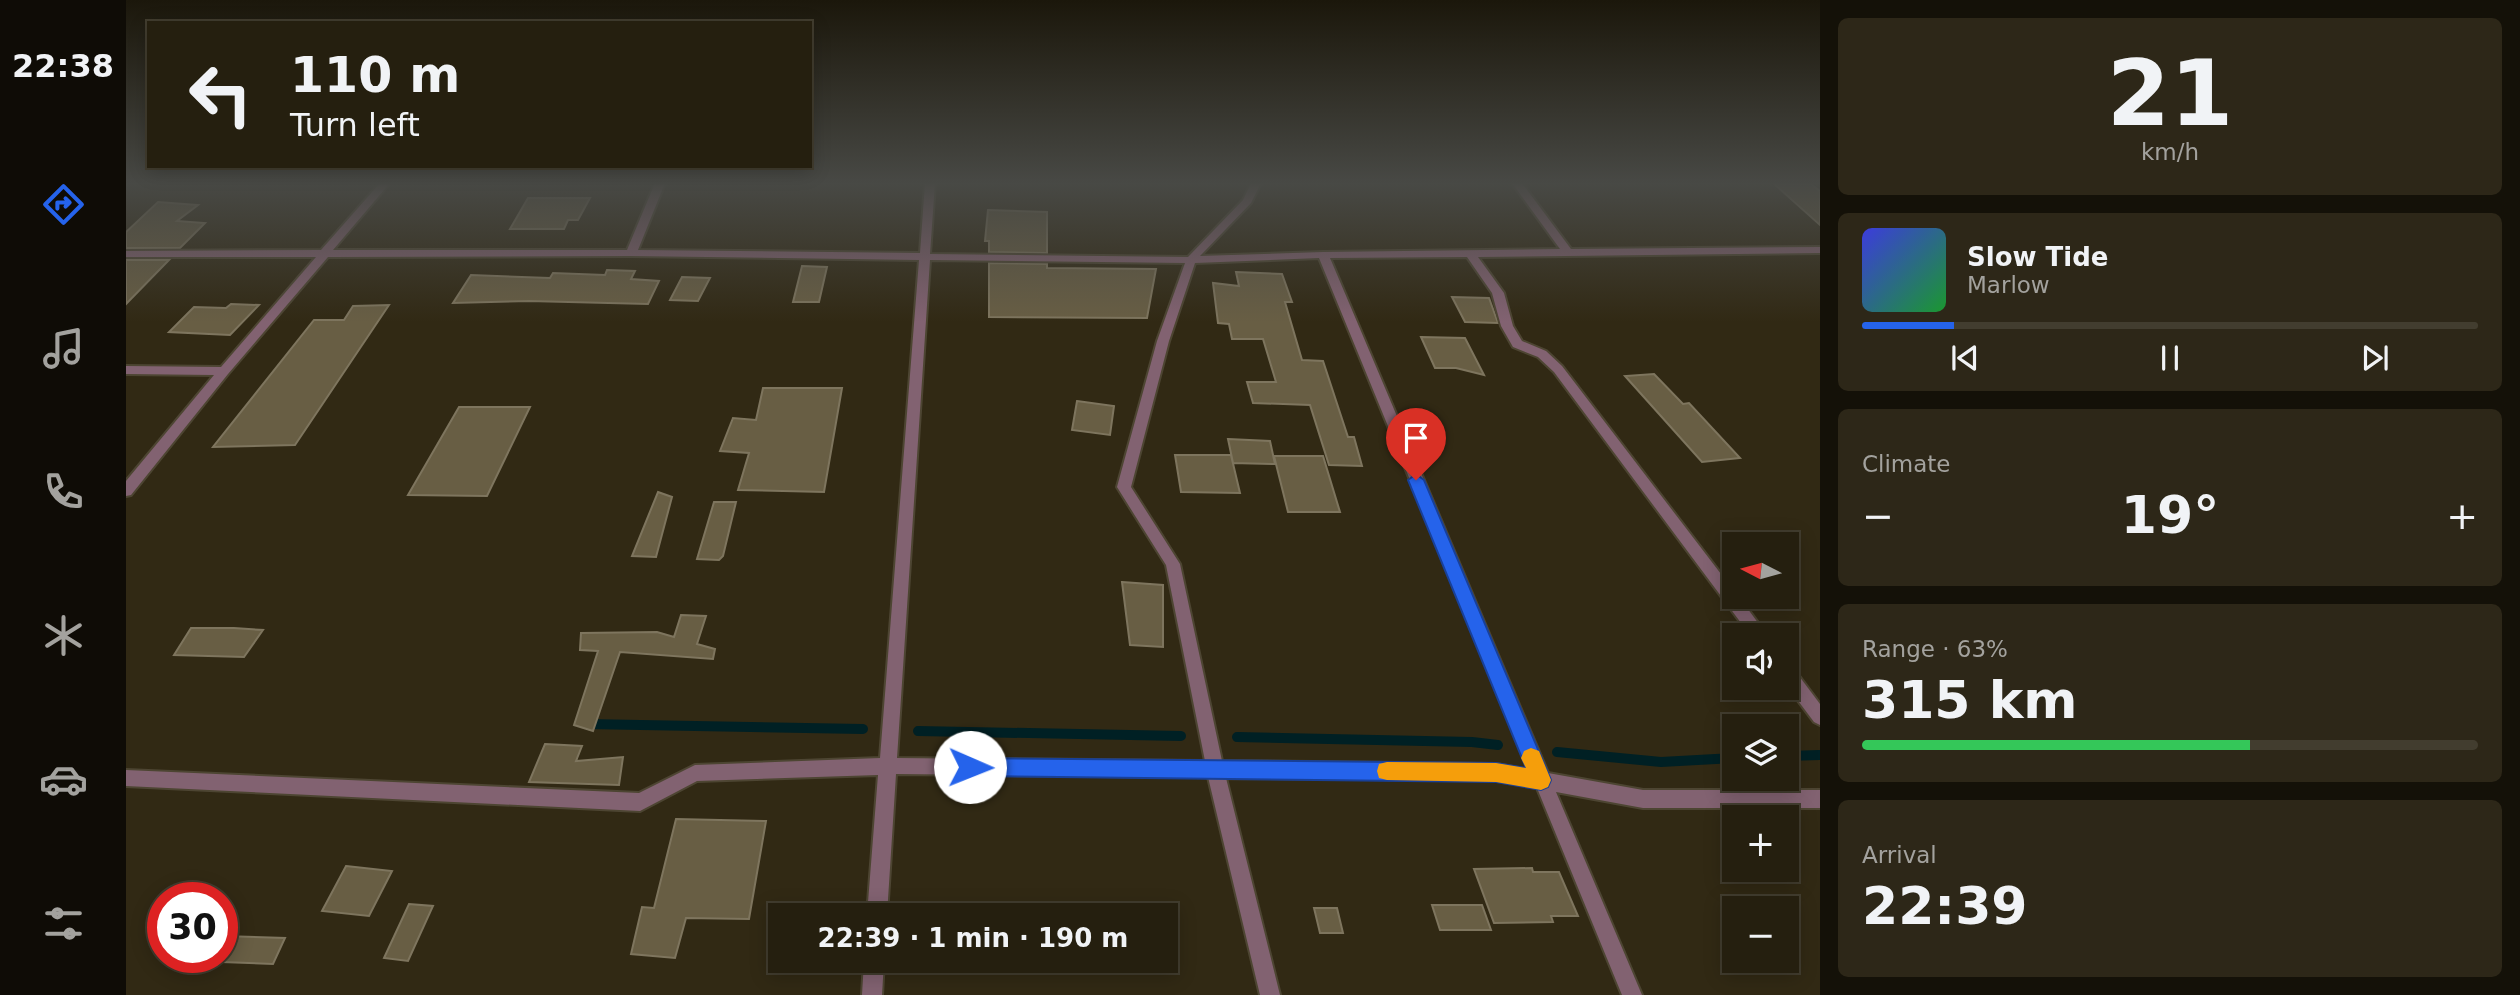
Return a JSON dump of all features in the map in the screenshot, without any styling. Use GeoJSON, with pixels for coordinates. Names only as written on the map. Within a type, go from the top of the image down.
{"type":"FeatureCollection","features":[{"type":"Feature","properties":{"kind":"street"},"geometry":{"type":"LineString","coordinates":[[126,491],[344,229]]}},
{"type":"Feature","properties":{"kind":"street"},"geometry":{"type":"LineString","coordinates":[[631,253],[641,229]]}},
{"type":"Feature","properties":{"kind":"street"},"geometry":{"type":"LineString","coordinates":[[878,903],[927,229]]}},
{"type":"Feature","properties":{"kind":"street"},"geometry":{"type":"LineString","coordinates":[[1220,229],[1191,260],[1163,341],[1124,487],[1174,564],[1215,769],[1270,995]]}},
{"type":"Feature","properties":{"kind":"street"},"geometry":{"type":"LineString","coordinates":[[1551,229],[1569,254]]}},
{"type":"Feature","properties":{"kind":"street"},"geometry":{"type":"LineString","coordinates":[[126,254],[631,253],[1191,260],[1323,255],[1820,250]]}},
{"type":"Feature","properties":{"kind":"street"},"geometry":{"type":"LineString","coordinates":[[1323,255],[1632,995]]}},
{"type":"Feature","properties":{"kind":"street"},"geometry":{"type":"LineString","coordinates":[[1471,255],[1499,293],[1507,326],[1517,344],[1542,355],[1558,369],[1750,623]]}},
{"type":"Feature","properties":{"kind":"street"},"geometry":{"type":"LineString","coordinates":[[126,370],[224,371]]}},
{"type":"Feature","properties":{"kind":"street"},"geometry":{"type":"LineString","coordinates":[[1799,689],[1820,717]]}},
{"type":"Feature","properties":{"kind":"street"},"geometry":{"type":"LineString","coordinates":[[126,778],[640,802],[695,773],[888,766],[1496,772],[1643,799],[1820,799]]}},
{"type":"Feature","properties":{"kind":"street"},"geometry":{"type":"LineString","coordinates":[[872,995],[873,973]]}},
{"type":"Feature","properties":{"kind":"building"},"geometry":{"type":"Polygon","coordinates":[[[129,229],[199,229],[180,248],[126,248],[126,232],[129,229]]]}},
{"type":"Feature","properties":{"kind":"building"},"geometry":{"type":"Polygon","coordinates":[[[986,229],[1047,229],[1047,253],[989,252],[989,241],[985,241],[986,229]]]}},
{"type":"Feature","properties":{"kind":"building"},"geometry":{"type":"Polygon","coordinates":[[[126,260],[169,260],[126,304],[126,260]]]}},
{"type":"Feature","properties":{"kind":"building"},"geometry":{"type":"Polygon","coordinates":[[[989,263],[1047,264],[1047,268],[1156,269],[1147,318],[989,317],[989,263]]]}},
{"type":"Feature","properties":{"kind":"building"},"geometry":{"type":"Polygon","coordinates":[[[802,266],[827,267],[819,302],[793,302],[802,266]]]}},
{"type":"Feature","properties":{"kind":"building"},"geometry":{"type":"Polygon","coordinates":[[[607,270],[635,271],[631,279],[659,281],[648,304],[529,301],[453,303],[471,275],[550,278],[553,273],[605,275],[607,270]]]}},
{"type":"Feature","properties":{"kind":"building"},"geometry":{"type":"Polygon","coordinates":[[[1236,272],[1282,274],[1292,302],[1285,302],[1302,360],[1323,361],[1348,437],[1354,437],[1362,466],[1329,465],[1310,405],[1253,403],[1247,382],[1276,382],[1263,339],[1232,339],[1229,324],[1218,323],[1213,283],[1239,286],[1236,272]]]}},
{"type":"Feature","properties":{"kind":"building"},"geometry":{"type":"Polygon","coordinates":[[[682,277],[710,278],[698,301],[670,300],[682,277]]]}},
{"type":"Feature","properties":{"kind":"building"},"geometry":{"type":"Polygon","coordinates":[[[1452,297],[1489,298],[1498,323],[1465,322],[1452,297]]]}},
{"type":"Feature","properties":{"kind":"building"},"geometry":{"type":"Polygon","coordinates":[[[231,304],[259,305],[230,335],[169,332],[194,307],[226,308],[231,304]]]}},
{"type":"Feature","properties":{"kind":"building"},"geometry":{"type":"Polygon","coordinates":[[[389,305],[295,445],[213,447],[314,320],[344,320],[353,306],[389,305]]]}},
{"type":"Feature","properties":{"kind":"building"},"geometry":{"type":"Polygon","coordinates":[[[1421,337],[1465,338],[1484,375],[1456,368],[1435,368],[1421,337]]]}},
{"type":"Feature","properties":{"kind":"building"},"geometry":{"type":"Polygon","coordinates":[[[1654,374],[1683,404],[1689,403],[1740,458],[1702,462],[1625,376],[1654,374]]]}},
{"type":"Feature","properties":{"kind":"building"},"geometry":{"type":"Polygon","coordinates":[[[763,388],[842,388],[824,492],[738,490],[749,453],[720,451],[733,418],[756,420],[763,388]]]}},
{"type":"Feature","properties":{"kind":"building"},"geometry":{"type":"Polygon","coordinates":[[[1077,401],[1114,406],[1110,435],[1072,430],[1077,401]]]}},
{"type":"Feature","properties":{"kind":"building"},"geometry":{"type":"Polygon","coordinates":[[[459,407],[530,407],[487,496],[408,495],[459,407]]]}},
{"type":"Feature","properties":{"kind":"building"},"geometry":{"type":"Polygon","coordinates":[[[1228,439],[1270,441],[1275,464],[1233,463],[1228,439]]]}},
{"type":"Feature","properties":{"kind":"building"},"geometry":{"type":"Polygon","coordinates":[[[1175,455],[1231,455],[1240,493],[1181,492],[1175,455]]]}},
{"type":"Feature","properties":{"kind":"building"},"geometry":{"type":"Polygon","coordinates":[[[1274,456],[1323,456],[1340,512],[1288,512],[1274,456]]]}},
{"type":"Feature","properties":{"kind":"building"},"geometry":{"type":"Polygon","coordinates":[[[658,492],[672,497],[656,557],[632,556],[658,492]]]}},
{"type":"Feature","properties":{"kind":"building"},"geometry":{"type":"Polygon","coordinates":[[[714,502],[736,502],[723,556],[719,560],[697,559],[714,502]]]}},
{"type":"Feature","properties":{"kind":"building"},"geometry":{"type":"Polygon","coordinates":[[[1122,582],[1163,585],[1163,647],[1130,645],[1122,582]]]}},
{"type":"Feature","properties":{"kind":"building"},"geometry":{"type":"Polygon","coordinates":[[[681,615],[706,616],[697,644],[715,649],[713,659],[620,652],[593,731],[574,725],[598,651],[580,650],[581,633],[657,632],[674,637],[681,615]]]}},
{"type":"Feature","properties":{"kind":"building"},"geometry":{"type":"Polygon","coordinates":[[[191,628],[263,630],[244,657],[174,655],[191,628]]]}},
{"type":"Feature","properties":{"kind":"building"},"geometry":{"type":"Polygon","coordinates":[[[545,744],[582,746],[576,761],[623,757],[619,785],[529,782],[545,744]]]}},
{"type":"Feature","properties":{"kind":"building"},"geometry":{"type":"Polygon","coordinates":[[[676,819],[766,821],[749,919],[686,918],[675,958],[631,954],[642,907],[654,908],[676,819]]]}},
{"type":"Feature","properties":{"kind":"building"},"geometry":{"type":"Polygon","coordinates":[[[346,866],[392,871],[369,916],[322,911],[346,866]]]}},
{"type":"Feature","properties":{"kind":"building"},"geometry":{"type":"Polygon","coordinates":[[[1532,868],[1533,872],[1559,872],[1578,916],[1551,916],[1553,922],[1494,923],[1474,869],[1532,868]]]}},
{"type":"Feature","properties":{"kind":"building"},"geometry":{"type":"Polygon","coordinates":[[[409,904],[433,906],[408,961],[384,958],[409,904]]]}},
{"type":"Feature","properties":{"kind":"building"},"geometry":{"type":"Polygon","coordinates":[[[1432,905],[1482,905],[1491,930],[1440,930],[1432,905]]]}},
{"type":"Feature","properties":{"kind":"building"},"geometry":{"type":"Polygon","coordinates":[[[1314,908],[1337,908],[1343,933],[1320,933],[1314,908]]]}},
{"type":"Feature","properties":{"kind":"building"},"geometry":{"type":"Polygon","coordinates":[[[238,937],[285,938],[273,964],[238,963],[238,937]]]}},
{"type":"Feature","properties":{"kind":"waterway"},"geometry":{"type":"LineString","coordinates":[[586,724],[863,729]]}},
{"type":"Feature","properties":{"kind":"waterway"},"geometry":{"type":"LineString","coordinates":[[918,731],[1181,736]]}},
{"type":"Feature","properties":{"kind":"waterway"},"geometry":{"type":"LineString","coordinates":[[1237,737],[1472,742],[1498,745]]}},
{"type":"Feature","properties":{"kind":"waterway"},"geometry":{"type":"LineString","coordinates":[[1557,752],[1661,762],[1722,759]]}},
{"type":"Feature","properties":{"kind":"waterway"},"geometry":{"type":"LineString","coordinates":[[1799,756],[1820,755]]}},
{"type":"Feature","properties":{"kind":"slow traffic"},"geometry":{"type":"LineString","coordinates":[[1387,771],[1496,772],[1541,780],[1531,758]]}},
{"type":"Feature","properties":{"kind":"route"},"geometry":{"type":"LineString","coordinates":[[970,767],[1496,772],[1541,780],[1416,480]]}}]}
